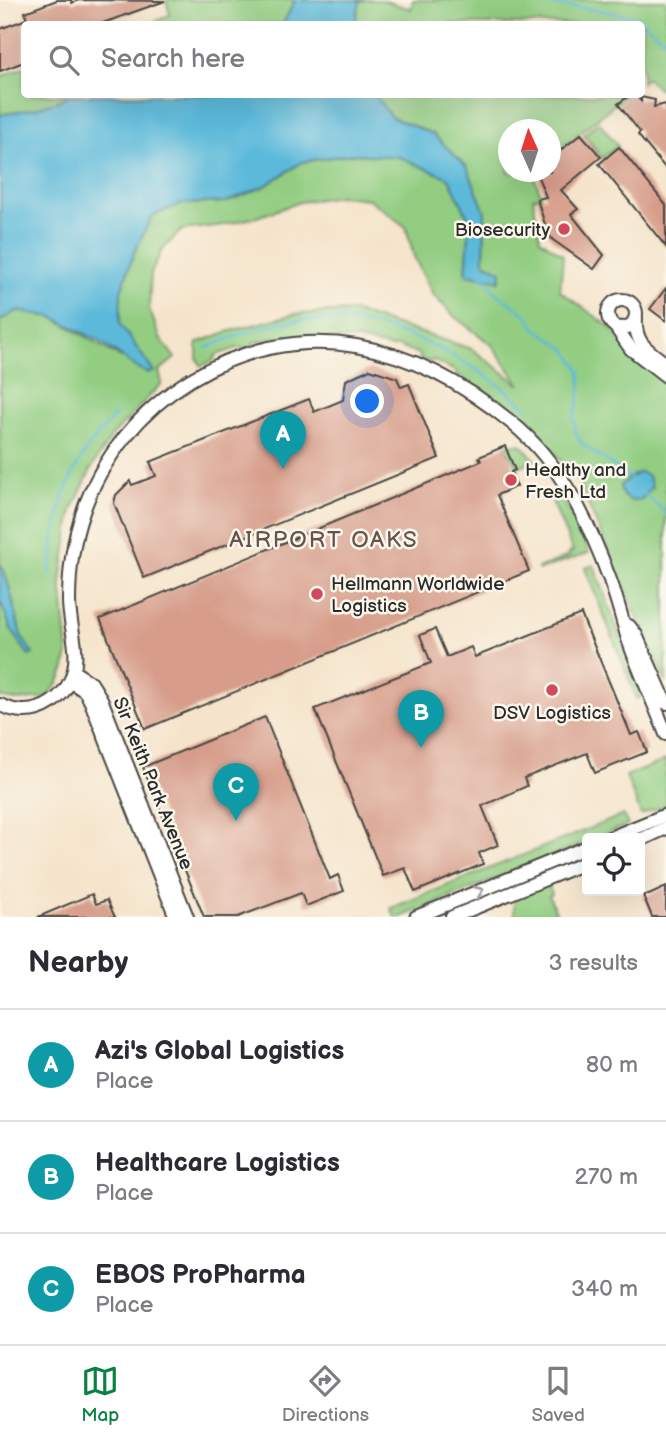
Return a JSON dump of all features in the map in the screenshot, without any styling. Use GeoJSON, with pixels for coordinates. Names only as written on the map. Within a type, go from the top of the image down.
{"type":"FeatureCollection","features":[{"type":"Feature","properties":{"kind":"street"},"geometry":{"type":"LineString","coordinates":[[666,364],[640,343],[633,305],[625,300],[610,306],[610,322],[631,349],[666,376]]}},
{"type":"Feature","properties":{"kind":"street"},"geometry":{"type":"LineString","coordinates":[[615,326],[627,327],[636,318]]}},
{"type":"Feature","properties":{"kind":"street"},"geometry":{"type":"LineString","coordinates":[[0,705],[22,711],[37,709],[59,697],[72,677],[76,655],[69,603],[73,548],[83,511],[106,462],[131,430],[169,394],[210,368],[268,349],[291,345],[337,344],[358,346],[401,358],[455,382],[524,433],[553,467],[591,532],[610,578],[628,639],[666,734]]}},
{"type":"Feature","properties":{"kind":"street"},"geometry":{"type":"LineString","coordinates":[[623,617],[636,635],[666,703]]}},
{"type":"Feature","properties":{"kind":"street","name":"Sir Keith Park Avenue"},"geometry":{"type":"LineString","coordinates":[[72,677],[91,702],[176,917]]}},
{"type":"Feature","properties":{"kind":"street","name":"Sir Keith Park Avenue"},"geometry":{"type":"LineString","coordinates":[[72,677],[91,683],[101,699],[187,917]]}},
{"type":"Feature","properties":{"kind":"street"},"geometry":{"type":"LineString","coordinates":[[623,833],[666,816]]}},
{"type":"Feature","properties":{"kind":"street"},"geometry":{"type":"LineString","coordinates":[[645,838],[662,831]]}},
{"type":"Feature","properties":{"kind":"street"},"geometry":{"type":"LineString","coordinates":[[416,917],[582,850]]}},
{"type":"Feature","properties":{"kind":"street"},"geometry":{"type":"LineString","coordinates":[[453,917],[582,864]]}},
{"type":"Feature","properties":{"kind":"green space"},"geometry":{"type":"Polygon","coordinates":[[[166,0],[295,0],[284,21],[157,21],[170,15],[166,0]]]}},
{"type":"Feature","properties":{"kind":"green space"},"geometry":{"type":"Polygon","coordinates":[[[382,0],[411,9],[413,0],[666,0],[666,94],[645,79],[645,21],[356,21],[360,1],[382,0]]]}},
{"type":"Feature","properties":{"kind":"green space"},"geometry":{"type":"Polygon","coordinates":[[[21,68],[21,98],[64,98],[36,108],[0,115],[0,77],[21,68]]]}},
{"type":"Feature","properties":{"kind":"green space"},"geometry":{"type":"Polygon","coordinates":[[[377,98],[622,98],[561,148],[561,119],[498,119],[498,182],[536,182],[541,196],[533,198],[540,239],[563,255],[560,291],[610,327],[666,381],[666,683],[578,481],[537,432],[538,440],[509,411],[455,371],[433,360],[429,362],[420,359],[419,354],[397,346],[392,348],[354,339],[281,341],[276,337],[253,343],[252,347],[240,347],[216,355],[213,361],[201,366],[197,358],[197,343],[227,332],[294,314],[352,311],[472,349],[520,385],[492,345],[455,317],[433,295],[414,257],[406,227],[369,199],[339,196],[300,202],[223,225],[182,230],[162,250],[151,273],[149,308],[160,338],[175,358],[159,371],[162,383],[112,436],[92,467],[72,510],[61,581],[68,653],[65,668],[58,684],[46,697],[11,700],[0,697],[0,600],[11,629],[29,655],[32,654],[21,636],[9,586],[0,563],[0,321],[17,311],[53,317],[121,358],[124,354],[120,324],[121,291],[134,253],[152,216],[180,204],[227,202],[265,186],[302,162],[352,154],[399,157],[449,178],[470,221],[466,274],[484,262],[485,212],[433,134],[391,117],[377,98]]]}},
{"type":"Feature","properties":{"kind":"green space"},"geometry":{"type":"Polygon","coordinates":[[[599,122],[618,146],[602,158],[584,134],[599,122]]]}},
{"type":"Feature","properties":{"kind":"green space"},"geometry":{"type":"Polygon","coordinates":[[[519,444],[535,460],[518,467],[505,447],[519,444]]]}},
{"type":"Feature","properties":{"kind":"green space"},"geometry":{"type":"Polygon","coordinates":[[[558,492],[574,518],[589,553],[539,570],[538,568],[573,552],[551,498],[545,498],[558,492]]]}},
{"type":"Feature","properties":{"kind":"green space"},"geometry":{"type":"Polygon","coordinates":[[[594,565],[642,696],[637,699],[585,568],[594,565]]]}},
{"type":"Feature","properties":{"kind":"green space"},"geometry":{"type":"Polygon","coordinates":[[[666,760],[666,805],[641,815],[626,776],[666,760]]]}},
{"type":"Feature","properties":{"kind":"green space"},"geometry":{"type":"Polygon","coordinates":[[[623,815],[628,825],[608,833],[582,833],[582,844],[401,917],[395,917],[391,908],[623,815]]]}},
{"type":"Feature","properties":{"kind":"green space"},"geometry":{"type":"Polygon","coordinates":[[[548,884],[552,894],[549,896],[558,917],[514,917],[514,897],[548,884]]]}},
{"type":"Feature","properties":{"kind":"water"},"geometry":{"type":"Polygon","coordinates":[[[295,0],[365,0],[360,1],[356,21],[284,21],[295,0]]]}},
{"type":"Feature","properties":{"kind":"water"},"geometry":{"type":"Polygon","coordinates":[[[377,98],[391,117],[433,134],[467,167],[485,212],[484,262],[501,271],[500,281],[466,274],[470,221],[449,178],[399,157],[352,154],[302,162],[265,186],[226,202],[180,204],[152,216],[134,253],[121,291],[120,324],[154,372],[147,373],[139,369],[99,341],[53,317],[17,311],[0,321],[0,115],[60,100],[377,98]]]}},
{"type":"Feature","properties":{"kind":"water"},"geometry":{"type":"Polygon","coordinates":[[[640,472],[648,476],[652,487],[642,499],[631,501],[623,495],[620,486],[640,472]]]}},
{"type":"Feature","properties":{"kind":"water"},"geometry":{"type":"Polygon","coordinates":[[[0,563],[9,586],[21,636],[33,654],[29,656],[11,629],[0,600],[0,563]]]}},
{"type":"Feature","properties":{"kind":"building"},"geometry":{"type":"Polygon","coordinates":[[[57,0],[71,0],[72,3],[79,0],[165,1],[108,21],[22,21],[27,19],[25,12],[57,0]]]}},
{"type":"Feature","properties":{"kind":"building"},"geometry":{"type":"Polygon","coordinates":[[[21,21],[21,63],[0,71],[0,29],[21,21]]]}},
{"type":"Feature","properties":{"kind":"building"},"geometry":{"type":"Polygon","coordinates":[[[626,98],[638,98],[641,101],[641,98],[645,98],[655,100],[654,107],[666,104],[666,169],[638,135],[640,132],[618,104],[626,98]]]}},
{"type":"Feature","properties":{"kind":"building","name":"Biosecurity"},"geometry":{"type":"Polygon","coordinates":[[[581,134],[601,157],[561,190],[578,209],[571,214],[604,255],[594,269],[548,234],[537,199],[546,197],[540,182],[561,182],[561,150],[581,134]]]}},
{"type":"Feature","properties":{"kind":"building"},"geometry":{"type":"Polygon","coordinates":[[[619,147],[666,205],[666,247],[599,164],[619,147]]]}},
{"type":"Feature","properties":{"kind":"building"},"geometry":{"type":"Polygon","coordinates":[[[666,288],[666,321],[650,309],[666,288]]]}},
{"type":"Feature","properties":{"kind":"building"},"geometry":{"type":"Polygon","coordinates":[[[370,369],[397,378],[401,387],[409,384],[439,458],[144,578],[114,503],[116,495],[130,481],[132,485],[156,476],[150,462],[309,399],[314,412],[343,400],[346,380],[370,369]]]}},
{"type":"Feature","properties":{"kind":"building","name":"Hellmann Worldwide Logistics"},"geometry":{"type":"Polygon","coordinates":[[[505,446],[515,470],[511,472],[517,486],[497,495],[529,571],[145,729],[100,619],[481,461],[479,457],[505,446]]]}},
{"type":"Feature","properties":{"kind":"building"},"geometry":{"type":"Polygon","coordinates":[[[581,614],[631,735],[639,732],[647,752],[595,773],[587,753],[524,778],[527,786],[482,806],[498,845],[479,853],[483,864],[415,892],[405,868],[383,876],[315,709],[431,663],[420,635],[435,629],[447,657],[471,647],[475,657],[581,614]]]}},
{"type":"Feature","properties":{"kind":"building"},"geometry":{"type":"Polygon","coordinates":[[[265,717],[330,879],[338,875],[344,891],[306,906],[301,893],[238,917],[204,917],[143,767],[265,717]]]}},
{"type":"Feature","properties":{"kind":"building"},"geometry":{"type":"Polygon","coordinates":[[[666,887],[666,917],[652,917],[643,896],[666,887]]]}},
{"type":"Feature","properties":{"kind":"building"},"geometry":{"type":"Polygon","coordinates":[[[92,894],[96,904],[107,900],[115,917],[38,917],[92,894]]]}},
{"type":"Feature","properties":{"kind":"waterway"},"geometry":{"type":"LineString","coordinates":[[525,0],[530,3],[637,17],[642,21]]}},
{"type":"Feature","properties":{"kind":"waterway"},"geometry":{"type":"LineString","coordinates":[[645,24],[666,41]]}},
{"type":"Feature","properties":{"kind":"waterway"},"geometry":{"type":"LineString","coordinates":[[482,277],[496,293],[528,316],[534,327],[567,350],[580,370],[581,383],[574,417],[576,434],[582,444],[630,477]]}},
{"type":"Feature","properties":{"kind":"waterway"},"geometry":{"type":"LineString","coordinates":[[206,348],[249,332],[293,321],[326,319],[358,322],[389,329],[448,353],[503,388],[528,408]]}},
{"type":"Feature","properties":{"kind":"waterway"},"geometry":{"type":"LineString","coordinates":[[50,575],[56,528],[69,482],[87,449],[115,415]]}},
{"type":"Feature","properties":{"kind":"waterway"},"geometry":{"type":"LineString","coordinates":[[645,495],[666,515]]}},
{"type":"Feature","properties":{"kind":"place","name":"Biosecurity"},"geometry":{"type":"Point","coordinates":[564,229]}},
{"type":"Feature","properties":{"kind":"place","name":"Azi's Global Logistics"},"geometry":{"type":"Point","coordinates":[283,469]}},
{"type":"Feature","properties":{"kind":"place","name":"Healthy and Fresh Ltd"},"geometry":{"type":"Point","coordinates":[511,480]}},
{"type":"Feature","properties":{"kind":"place","name":"Hellmann Worldwide Logistics"},"geometry":{"type":"Point","coordinates":[317,594]}},
{"type":"Feature","properties":{"kind":"place","name":"DSV Logistics"},"geometry":{"type":"Point","coordinates":[552,690]}},
{"type":"Feature","properties":{"kind":"place","name":"Healthcare Logistics"},"geometry":{"type":"Point","coordinates":[421,748]}},
{"type":"Feature","properties":{"kind":"place","name":"EBOS ProPharma"},"geometry":{"type":"Point","coordinates":[236,821]}},
{"type":"Feature","properties":{"kind":"district","name":"AIRPORT OAKS"},"geometry":{"type":"Point","coordinates":[324,539]}}]}
